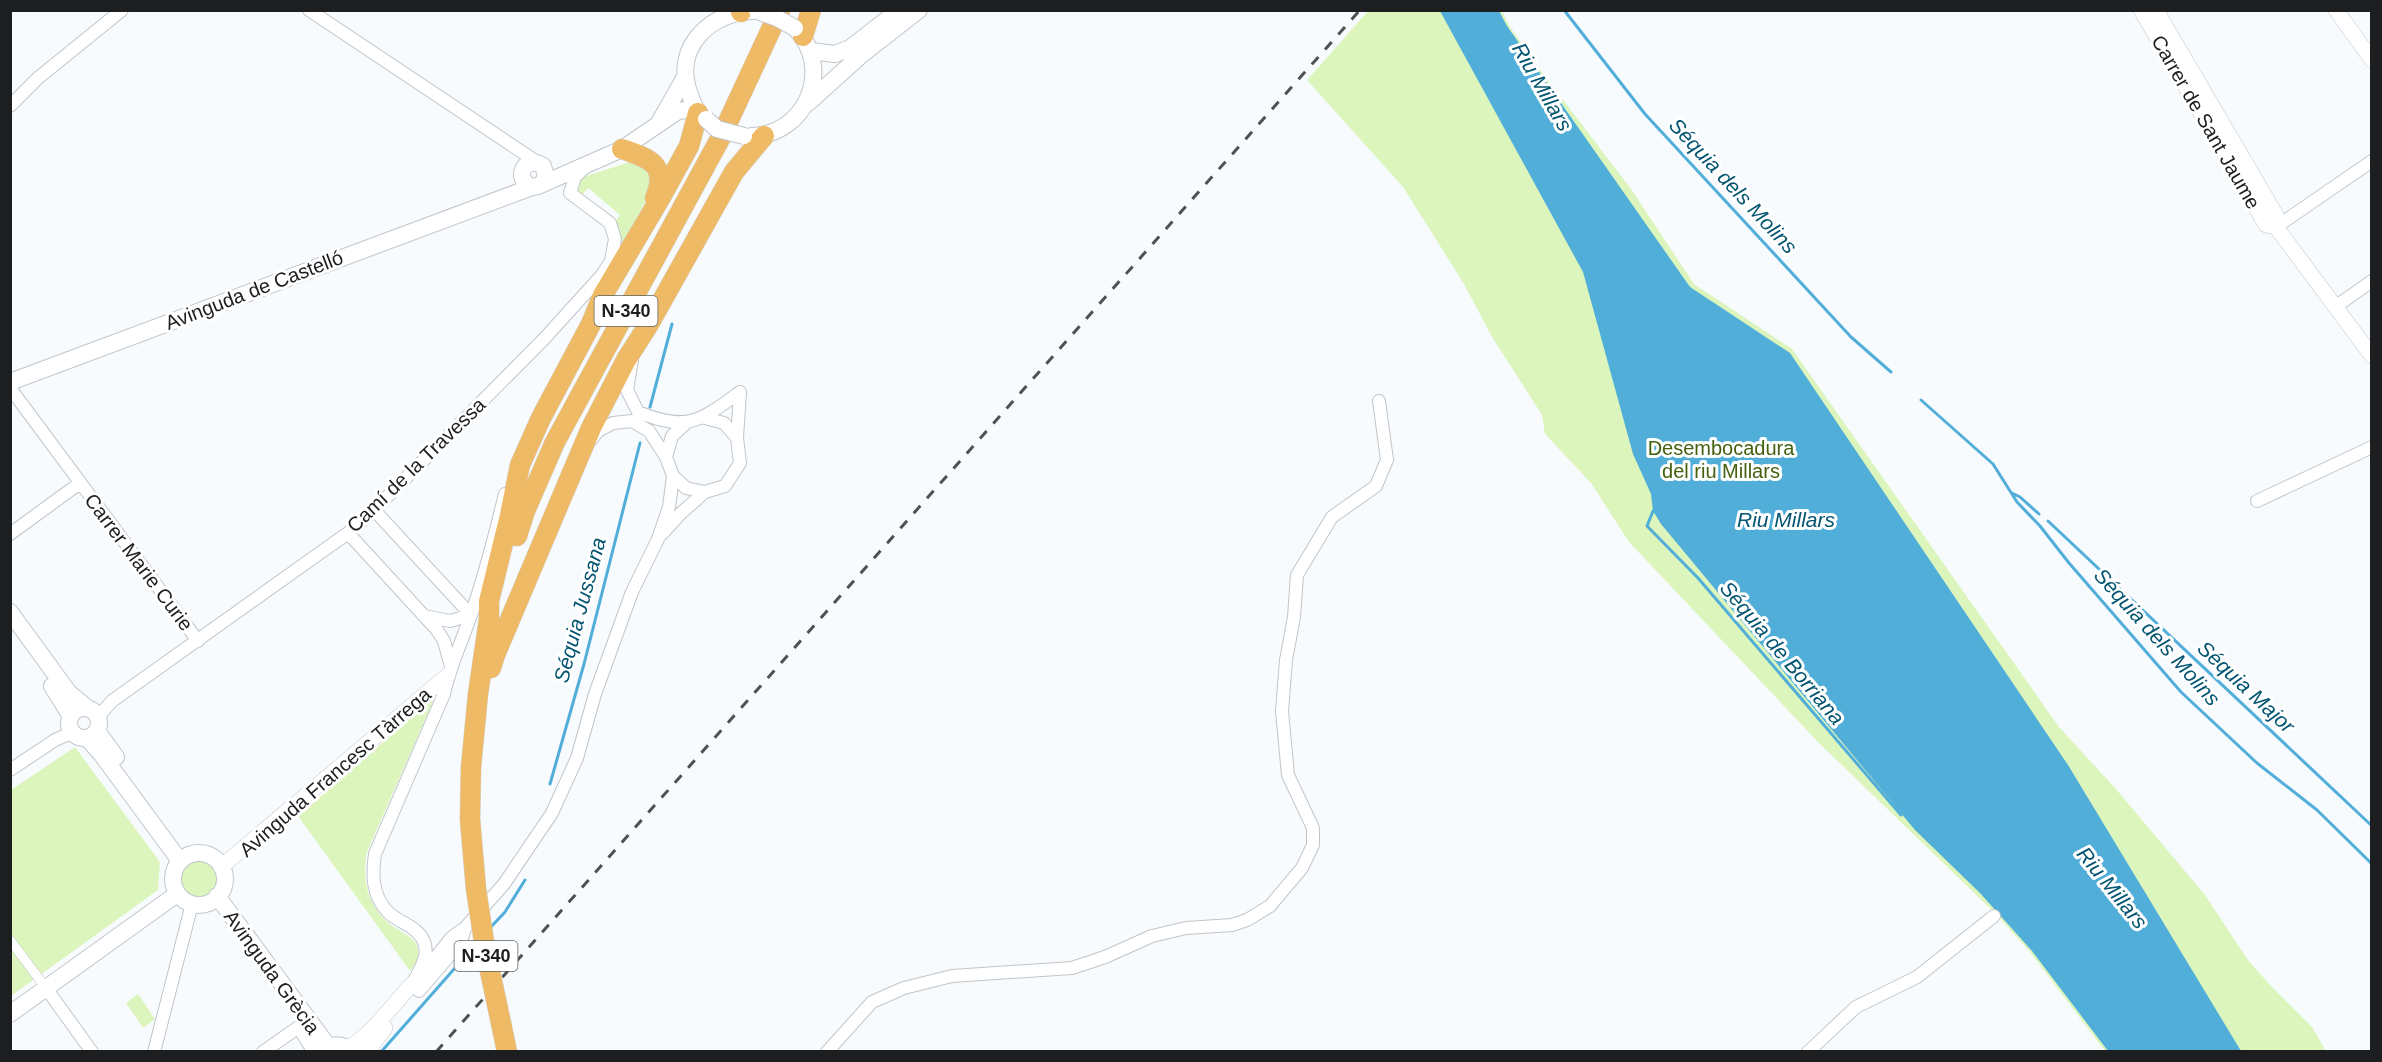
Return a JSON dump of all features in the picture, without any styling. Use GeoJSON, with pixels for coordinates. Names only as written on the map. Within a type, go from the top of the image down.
{"type":"FeatureCollection","features":[{"type":"Feature","properties":{"kind":"highway","name":"N-340"},"geometry":{"type":"LineString","coordinates":[[507,1052],[485,948],[476,889],[470,819],[471,767],[478,694],[480,617],[555,442],[721,136],[780,10]]}},
{"type":"Feature","properties":{"kind":"highway"},"geometry":{"type":"LineString","coordinates":[[803,39],[811,10]]}},
{"type":"Feature","properties":{"kind":"highway"},"geometry":{"type":"LineString","coordinates":[[480,617],[489,601],[520,465],[541,418],[591,324],[603,295],[689,146],[700,114]]}},
{"type":"Feature","properties":{"kind":"highway"},"geometry":{"type":"LineString","coordinates":[[478,694],[488,679],[503,636],[596,418],[626,360],[649,324],[754,136]]}},
{"type":"Feature","properties":{"kind":"highway"},"geometry":{"type":"LineString","coordinates":[[622,149],[646,157],[657,167],[660,178],[657,194],[641,229]]}},
{"type":"Feature","properties":{"kind":"main road"},"geometry":{"type":"LineString","coordinates":[[899,10],[850,48],[835,54],[803,39],[777,18],[746,11],[727,14],[703,29],[690,52],[685,77],[700,114],[717,129],[754,136],[794,120],[805,105],[860,56],[919,10]]}},
{"type":"Feature","properties":{"kind":"main road"},"geometry":{"type":"LineString","coordinates":[[803,39],[814,69],[805,105]]}},
{"type":"Feature","properties":{"kind":"main road","name":"Avinguda de Castelló"},"geometry":{"type":"LineString","coordinates":[[659,123],[685,77]]}},
{"type":"Feature","properties":{"kind":"main road","name":"Avinguda de Castelló"},"geometry":{"type":"LineString","coordinates":[[10,382],[498,200],[533,174],[588,164],[622,149],[678,111],[700,114]]}},
{"type":"Feature","properties":{"kind":"main road"},"geometry":{"type":"LineString","coordinates":[[10,612],[69,693],[102,755],[184,858]]}},
{"type":"Feature","properties":{"kind":"main road"},"geometry":{"type":"LineString","coordinates":[[10,630],[70,715],[68,724],[88,725]]}},
{"type":"Feature","properties":{"kind":"main road"},"geometry":{"type":"LineString","coordinates":[[203,854],[210,856],[221,867],[224,882],[213,899],[192,904],[177,894],[173,877],[184,858],[203,854]]}},
{"type":"Feature","properties":{"kind":"main road"},"geometry":{"type":"LineString","coordinates":[[10,1014],[177,894]]}},
{"type":"Feature","properties":{"kind":"main road","name":"Avinguda Grècia"},"geometry":{"type":"LineString","coordinates":[[213,899],[300,1026],[321,1050]]}},
{"type":"Feature","properties":{"kind":"main road","name":"Avinguda Grècia"},"geometry":{"type":"LineString","coordinates":[[213,899],[321,1050]]}},
{"type":"Feature","properties":{"kind":"main road"},"geometry":{"type":"LineString","coordinates":[[321,1050],[335,1044],[351,1049]]}},
{"type":"Feature","properties":{"kind":"street"},"geometry":{"type":"LineString","coordinates":[[10,106],[38,78],[122,10]]}},
{"type":"Feature","properties":{"kind":"street"},"geometry":{"type":"LineString","coordinates":[[309,10],[508,144],[533,174]]}},
{"type":"Feature","properties":{"kind":"street","name":"Carrer de Sant Jaume"},"geometry":{"type":"LineString","coordinates":[[2141,10],[2266,225],[2276,227]]}},
{"type":"Feature","properties":{"kind":"street","name":"Carrer de Sant Jaume"},"geometry":{"type":"LineString","coordinates":[[2156,10],[2276,216],[2276,227],[2372,356]]}},
{"type":"Feature","properties":{"kind":"street"},"geometry":{"type":"LineString","coordinates":[[2336,10],[2371,59]]}},
{"type":"Feature","properties":{"kind":"street"},"geometry":{"type":"LineString","coordinates":[[2276,227],[2372,161]]}},
{"type":"Feature","properties":{"kind":"street","name":"Camí de la Travessa"},"geometry":{"type":"LineString","coordinates":[[10,770],[55,740],[88,725],[112,701],[348,533],[374,510],[543,340],[602,276],[611,261],[615,239],[610,223],[570,193],[575,177],[588,164]]}},
{"type":"Feature","properties":{"kind":"street"},"geometry":{"type":"LineString","coordinates":[[2335,308],[2372,281]]}},
{"type":"Feature","properties":{"kind":"street"},"geometry":{"type":"LineString","coordinates":[[649,324],[631,362],[627,390],[638,412],[654,418],[686,423],[705,418],[740,392],[737,438],[740,463],[725,486],[705,492],[681,513],[658,539]]}},
{"type":"Feature","properties":{"kind":"street","name":"Carrer Marie Curie"},"geometry":{"type":"LineString","coordinates":[[10,388],[198,641]]}},
{"type":"Feature","properties":{"kind":"street"},"geometry":{"type":"LineString","coordinates":[[827,1052],[872,1002],[904,988],[951,976],[1072,968],[1105,957],[1152,936],[1186,928],[1232,925],[1247,920],[1270,906],[1302,868],[1313,845],[1313,828],[1288,775],[1282,711],[1297,574],[1332,517],[1376,486],[1387,460],[1379,401]]}},
{"type":"Feature","properties":{"kind":"street"},"geometry":{"type":"LineString","coordinates":[[705,418],[724,423],[737,438]]}},
{"type":"Feature","properties":{"kind":"street"},"geometry":{"type":"LineString","coordinates":[[583,450],[598,431],[613,423],[632,422],[649,431],[666,458],[673,476],[686,488],[705,492]]}},
{"type":"Feature","properties":{"kind":"street"},"geometry":{"type":"LineString","coordinates":[[666,458],[672,436],[686,423]]}},
{"type":"Feature","properties":{"kind":"street"},"geometry":{"type":"LineString","coordinates":[[2257,501],[2372,447]]}},
{"type":"Feature","properties":{"kind":"street"},"geometry":{"type":"LineString","coordinates":[[351,1049],[461,942],[465,928],[504,884],[552,813],[577,758],[595,694],[632,592],[658,539],[669,507],[673,476]]}},
{"type":"Feature","properties":{"kind":"street","name":"Carrer Marie Curie"},"geometry":{"type":"LineString","coordinates":[[10,534],[80,483]]}},
{"type":"Feature","properties":{"kind":"street"},"geometry":{"type":"LineString","coordinates":[[374,510],[480,617]]}},
{"type":"Feature","properties":{"kind":"street"},"geometry":{"type":"LineString","coordinates":[[348,533],[437,630],[444,641],[449,671]]}},
{"type":"Feature","properties":{"kind":"street"},"geometry":{"type":"LineString","coordinates":[[424,616],[450,621],[480,617]]}},
{"type":"Feature","properties":{"kind":"street"},"geometry":{"type":"LineString","coordinates":[[367,1052],[415,987],[426,952],[423,939],[414,929],[388,912],[377,895],[372,874],[375,854],[444,694],[449,671],[480,617]]}},
{"type":"Feature","properties":{"kind":"street","name":"Avinguda Francesc Tàrrega"},"geometry":{"type":"LineString","coordinates":[[221,867],[232,860],[449,671]]}},
{"type":"Feature","properties":{"kind":"street"},"geometry":{"type":"LineString","coordinates":[[154,1052],[192,904]]}},
{"type":"Feature","properties":{"kind":"street"},"geometry":{"type":"LineString","coordinates":[[1808,1052],[1856,1007],[1917,977],[1994,916]]}},
{"type":"Feature","properties":{"kind":"street"},"geometry":{"type":"LineString","coordinates":[[10,940],[92,1052]]}},
{"type":"Feature","properties":{"kind":"street"},"geometry":{"type":"LineString","coordinates":[[263,1052],[300,1026]]}},
{"type":"Feature","properties":{"kind":"green space","name":"Desembocadura del riu Millars"},"geometry":{"type":"Polygon","coordinates":[[[1368,11],[1502,11],[1510,27],[1544,75],[1631,189],[1694,284],[1792,349],[2059,727],[2116,789],[2205,895],[2248,960],[2312,1027],[2326,1051],[2105,1051],[2030,952],[1994,912],[1819,743],[1629,542],[1591,483],[1545,434],[1542,415],[1492,337],[1464,284],[1403,187],[1307,80],[1368,11]]]}},
{"type":"Feature","properties":{"kind":"green space"},"geometry":{"type":"Polygon","coordinates":[[[633,161],[652,173],[650,193],[619,251],[615,222],[620,215],[588,188],[582,195],[577,190],[577,182],[583,177],[633,161]]]}},
{"type":"Feature","properties":{"kind":"green space"},"geometry":{"type":"Polygon","coordinates":[[[435,697],[367,852],[365,863],[366,885],[374,905],[387,922],[416,943],[418,956],[410,971],[298,816],[435,697]]]}},
{"type":"Feature","properties":{"kind":"green space"},"geometry":{"type":"Polygon","coordinates":[[[75,747],[160,862],[158,890],[11,996],[11,790],[75,747]]]}},
{"type":"Feature","properties":{"kind":"green space"},"geometry":{"type":"Polygon","coordinates":[[[199,861],[211,867],[217,879],[211,891],[199,897],[187,891],[181,879],[187,867],[199,861]]]}},
{"type":"Feature","properties":{"kind":"green space"},"geometry":{"type":"Polygon","coordinates":[[[138,994],[155,1019],[143,1028],[126,1003],[138,994]]]}},
{"type":"Feature","properties":{"kind":"water","name":"Riu Millars"},"geometry":{"type":"Polygon","coordinates":[[[1440,11],[1499,11],[1507,26],[1690,287],[1790,353],[2068,765],[2241,1051],[2108,1051],[2032,951],[1980,893],[1915,830],[1661,524],[1653,511],[1651,494],[1633,454],[1583,272],[1440,11]]]}},
{"type":"Feature","properties":{"kind":"waterway","name":"Séquia dels Molins"},"geometry":{"type":"LineString","coordinates":[[1564,10],[1645,114],[1851,337],[1891,372]]}},
{"type":"Feature","properties":{"kind":"waterway","name":"Séquia Jussana"},"geometry":{"type":"LineString","coordinates":[[650,407],[672,324]]}},
{"type":"Feature","properties":{"kind":"waterway","name":"Séquia dels Molins"},"geometry":{"type":"LineString","coordinates":[[1921,400],[1993,464],[2017,502],[2181,692],[2257,763],[2317,810],[2372,864]]}},
{"type":"Feature","properties":{"kind":"waterway","name":"Séquia Jussana"},"geometry":{"type":"LineString","coordinates":[[550,784],[584,664],[640,443]]}},
{"type":"Feature","properties":{"kind":"waterway","name":"Séquia Major"},"geometry":{"type":"LineString","coordinates":[[2012,493],[2039,514]]}},
{"type":"Feature","properties":{"kind":"waterway","name":"Séquia de Borriana"},"geometry":{"type":"LineString","coordinates":[[1653,511],[1647,526],[1698,578],[1901,815]]}},
{"type":"Feature","properties":{"kind":"waterway","name":"Séquia Major"},"geometry":{"type":"LineString","coordinates":[[2048,521],[2372,826]]}},
{"type":"Feature","properties":{"kind":"waterway","name":"Séquia Jussana"},"geometry":{"type":"LineString","coordinates":[[489,929],[505,912],[525,880]]}},
{"type":"Feature","properties":{"kind":"waterway","name":"Séquia Jussana"},"geometry":{"type":"LineString","coordinates":[[381,1052],[477,943]]}},
{"type":"Feature","properties":{"kind":"railway"},"geometry":{"type":"LineString","coordinates":[[436,1052],[1360,10]]}}]}
